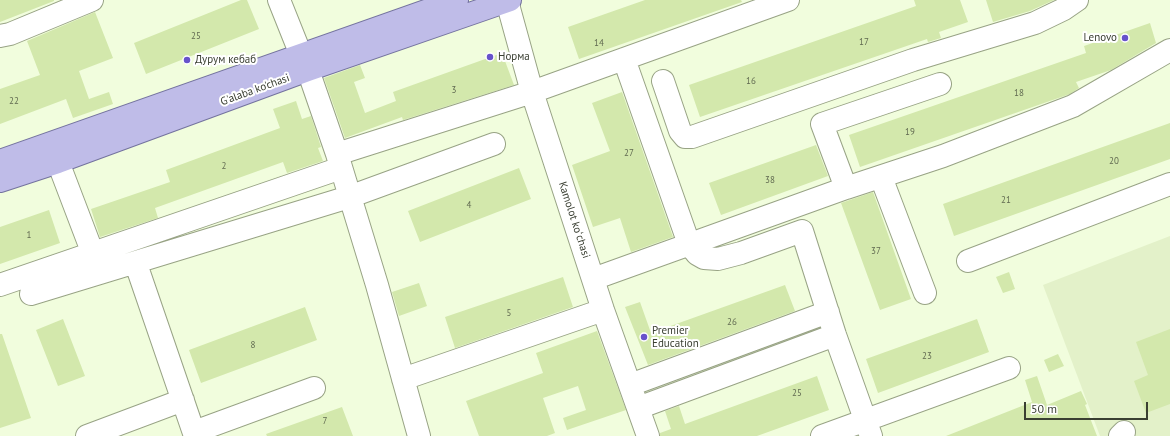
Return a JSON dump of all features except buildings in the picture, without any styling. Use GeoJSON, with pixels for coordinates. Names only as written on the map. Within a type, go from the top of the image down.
{"type":"FeatureCollection","features":[{"type":"Feature","properties":{"kind":"main road","name":"G'alaba ko'chasi"},"geometry":{"type":"LineString","coordinates":[[0,181],[58,162],[457,0]]}},
{"type":"Feature","properties":{"kind":"main road","name":"G'alaba ko'chasi"},"geometry":{"type":"LineString","coordinates":[[0,161],[305,62],[509,1]]}},
{"type":"Feature","properties":{"kind":"street"},"geometry":{"type":"LineString","coordinates":[[0,36],[10,34],[92,0]]}},
{"type":"Feature","properties":{"kind":"street"},"geometry":{"type":"LineString","coordinates":[[279,0],[305,62],[339,161],[377,285],[419,436]]}},
{"type":"Feature","properties":{"kind":"street"},"geometry":{"type":"LineString","coordinates":[[0,285],[93,253],[339,161],[788,0]]}},
{"type":"Feature","properties":{"kind":"street"},"geometry":{"type":"LineString","coordinates":[[663,81],[680,131],[685,136],[692,137],[913,60],[1035,23],[1064,9],[1077,0]]}},
{"type":"Feature","properties":{"kind":"street","name":"Kamolot koʻchasi"},"geometry":{"type":"LineString","coordinates":[[509,1],[532,92],[603,310],[648,436]]}},
{"type":"Feature","properties":{"kind":"street"},"geometry":{"type":"LineString","coordinates":[[593,279],[846,188],[943,156],[1073,106],[1170,50]]}},
{"type":"Feature","properties":{"kind":"street"},"geometry":{"type":"LineString","coordinates":[[624,59],[689,244],[697,254],[704,258],[718,259],[741,253],[802,231],[835,336],[867,429]]}},
{"type":"Feature","properties":{"kind":"street"},"geometry":{"type":"LineString","coordinates":[[846,188],[822,124],[940,84]]}},
{"type":"Feature","properties":{"kind":"street"},"geometry":{"type":"LineString","coordinates":[[31,294],[136,264],[349,197],[494,144]]}},
{"type":"Feature","properties":{"kind":"street"},"geometry":{"type":"LineString","coordinates":[[58,162],[101,274]]}},
{"type":"Feature","properties":{"kind":"street"},"geometry":{"type":"LineString","coordinates":[[881,177],[925,293]]}},
{"type":"Feature","properties":{"kind":"street"},"geometry":{"type":"LineString","coordinates":[[968,261],[1170,184]]}},
{"type":"Feature","properties":{"kind":"street"},"geometry":{"type":"LineString","coordinates":[[136,264],[195,434],[314,388]]}},
{"type":"Feature","properties":{"kind":"street"},"geometry":{"type":"LineString","coordinates":[[403,379],[603,310]]}},
{"type":"Feature","properties":{"kind":"street"},"geometry":{"type":"LineString","coordinates":[[630,385],[828,312]]}},
{"type":"Feature","properties":{"kind":"street"},"geometry":{"type":"LineString","coordinates":[[638,408],[835,336]]}},
{"type":"Feature","properties":{"kind":"street"},"geometry":{"type":"LineString","coordinates":[[822,436],[867,429],[1009,368]]}},
{"type":"Feature","properties":{"kind":"street"},"geometry":{"type":"LineString","coordinates":[[87,436],[183,400]]}},
{"type":"Feature","properties":{"kind":"shaded area"},"geometry":{"type":"Polygon","coordinates":[[[1170,236],[1170,436],[1100,436],[1043,285],[1170,236]]]}},
{"type":"Feature","properties":{"kind":"place","name":"Lenovo"},"geometry":{"type":"Point","coordinates":[1125,38]}},
{"type":"Feature","properties":{"kind":"place","name":"Норма"},"geometry":{"type":"Point","coordinates":[490,57]}},
{"type":"Feature","properties":{"kind":"place","name":"Дурум кебаб"},"geometry":{"type":"Point","coordinates":[187,60]}},
{"type":"Feature","properties":{"kind":"place","name":"Premier Education"},"geometry":{"type":"Point","coordinates":[644,337]}}]}
